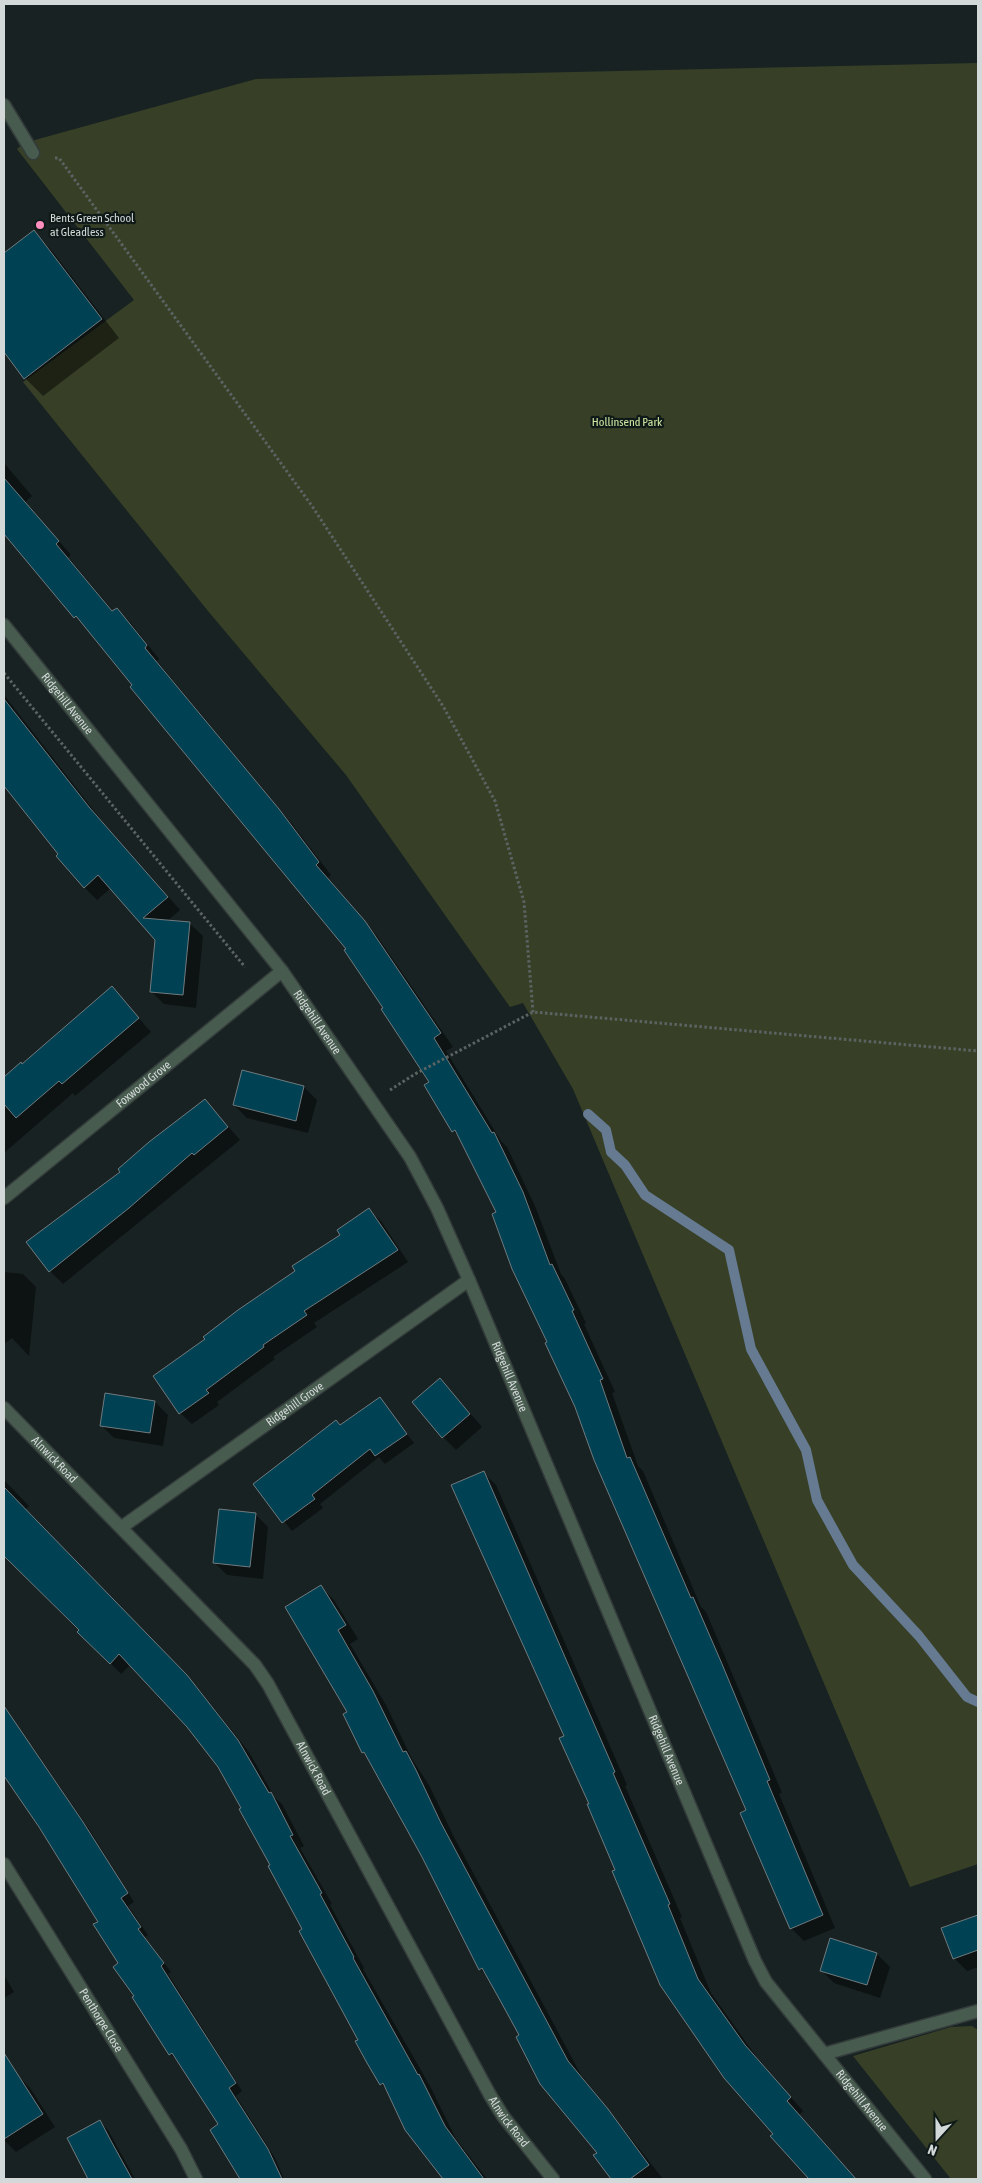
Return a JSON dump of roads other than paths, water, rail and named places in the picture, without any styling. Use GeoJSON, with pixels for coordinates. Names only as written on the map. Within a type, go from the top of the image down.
{"type":"FeatureCollection","features":[{"type":"Feature","properties":{"kind":"street"},"geometry":{"type":"LineString","coordinates":[[4,105],[33,153]]}},
{"type":"Feature","properties":{"kind":"street","name":"Ridgehill Avenue"},"geometry":{"type":"LineString","coordinates":[[4,625],[282,971],[410,1157],[437,1208],[469,1280],[755,1960],[766,1982],[925,2179]]}},
{"type":"Feature","properties":{"kind":"street","name":"Foxwood Grove"},"geometry":{"type":"LineString","coordinates":[[4,1198],[282,971]]}},
{"type":"Feature","properties":{"kind":"street","name":"Ridgehill Grove"},"geometry":{"type":"LineString","coordinates":[[122,1527],[469,1280]]}},
{"type":"Feature","properties":{"kind":"street","name":"Alnwick Road"},"geometry":{"type":"LineString","coordinates":[[4,1408],[255,1665],[268,1684],[490,2095],[503,2116],[552,2179]]}},
{"type":"Feature","properties":{"kind":"street","name":"Penthorpe Close"},"geometry":{"type":"LineString","coordinates":[[4,1864],[181,2149],[196,2179]]}},
{"type":"Feature","properties":{"kind":"street"},"geometry":{"type":"LineString","coordinates":[[824,2054],[978,2011]]}},
{"type":"Feature","properties":{"kind":"waterway"},"geometry":{"type":"LineString","coordinates":[[588,1114],[606,1130],[611,1152],[625,1165],[645,1195],[729,1250],[751,1349],[806,1450],[817,1500],[853,1565],[919,1636],[967,1697],[978,1702]]}},
{"type":"Feature","properties":{"kind":"place","name":"Bents Green School at Gleadless"},"geometry":{"type":"Point","coordinates":[40,225]}},
{"type":"Feature","properties":{"kind":"park label","name":"Hollinsend Park"},"geometry":{"type":"Point","coordinates":[627,422]}}]}
